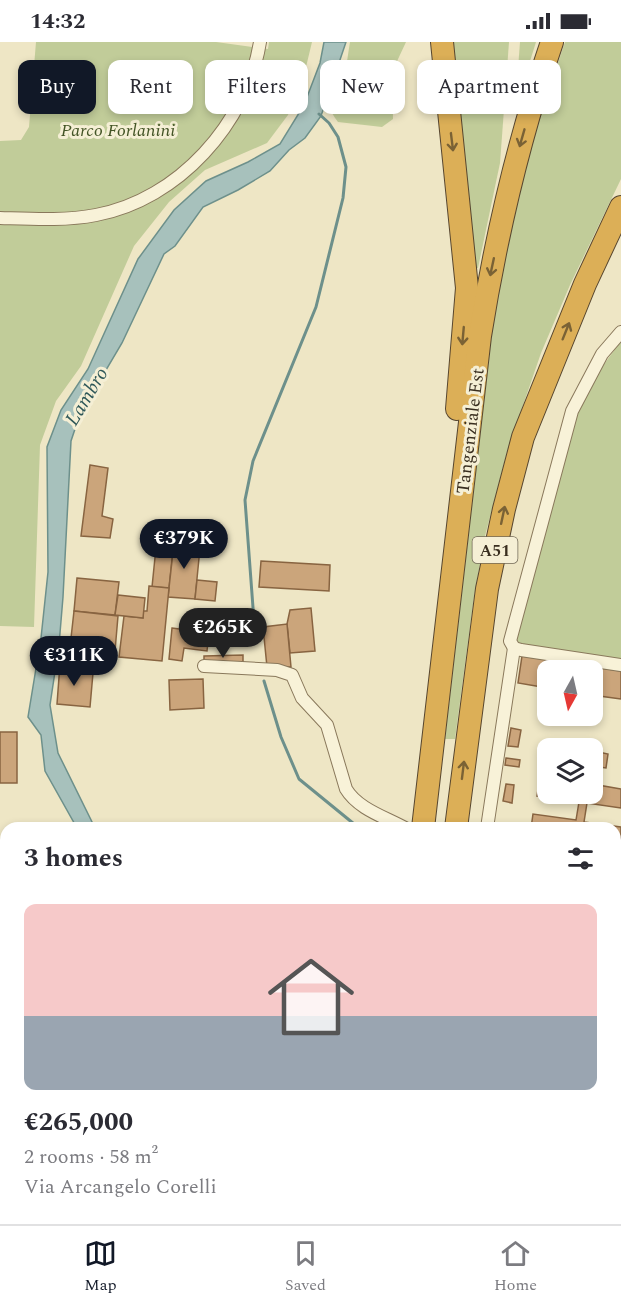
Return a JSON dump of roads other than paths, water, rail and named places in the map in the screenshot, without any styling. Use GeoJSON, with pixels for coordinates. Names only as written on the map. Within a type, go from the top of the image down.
{"type":"FeatureCollection","features":[{"type":"Feature","properties":{"kind":"highway"},"geometry":{"type":"LineString","coordinates":[[442,42],[467,280],[464,419]]}},
{"type":"Feature","properties":{"kind":"highway","name":"Tangenziale Est"},"geometry":{"type":"LineString","coordinates":[[424,822],[441,680],[464,419],[504,209],[519,145],[552,42]]}},
{"type":"Feature","properties":{"kind":"highway","name":"A51"},"geometry":{"type":"LineString","coordinates":[[457,822],[487,589],[504,509],[523,437],[585,284],[621,207]]}},
{"type":"Feature","properties":{"kind":"highway"},"geometry":{"type":"LineString","coordinates":[[585,284],[605,268],[621,235]]}},
{"type":"Feature","properties":{"kind":"street"},"geometry":{"type":"LineString","coordinates":[[0,218],[55,219],[98,215],[131,204],[162,188],[197,159],[229,122],[251,81],[260,42]]}},
{"type":"Feature","properties":{"kind":"street"},"geometry":{"type":"LineString","coordinates":[[488,822],[514,648],[510,642],[510,635],[572,411],[602,354],[621,332]]}},
{"type":"Feature","properties":{"kind":"street"},"geometry":{"type":"LineString","coordinates":[[514,648],[621,665]]}},
{"type":"Feature","properties":{"kind":"street"},"geometry":{"type":"LineString","coordinates":[[204,666],[277,670],[292,675],[302,698],[328,728],[346,789],[350,795],[365,807],[394,822]]}},
{"type":"Feature","properties":{"kind":"water"},"geometry":{"type":"Polygon","coordinates":[[[324,42],[346,42],[340,60],[321,60],[324,42]]]}},
{"type":"Feature","properties":{"kind":"water","name":"Lambro"},"geometry":{"type":"Polygon","coordinates":[[[320,63],[321,116],[305,138],[289,150],[270,171],[203,207],[175,246],[164,254],[122,343],[80,414],[71,441],[63,597],[50,705],[58,753],[92,822],[74,822],[45,771],[41,735],[28,717],[41,638],[48,572],[47,447],[61,410],[88,369],[138,259],[174,210],[206,181],[280,144],[298,114],[308,114],[308,94],[320,63]]]}},
{"type":"Feature","properties":{"kind":"waterway"},"geometry":{"type":"LineString","coordinates":[[254,621],[245,500],[253,461],[316,307],[343,198],[346,167],[338,137],[329,123],[319,114]]}},
{"type":"Feature","properties":{"kind":"waterway"},"geometry":{"type":"LineString","coordinates":[[264,681],[281,737],[299,779],[352,822]]}},
{"type":"Feature","properties":{"kind":"park label","name":"Parco Forlanini"},"geometry":{"type":"Point","coordinates":[118,130]}}]}
